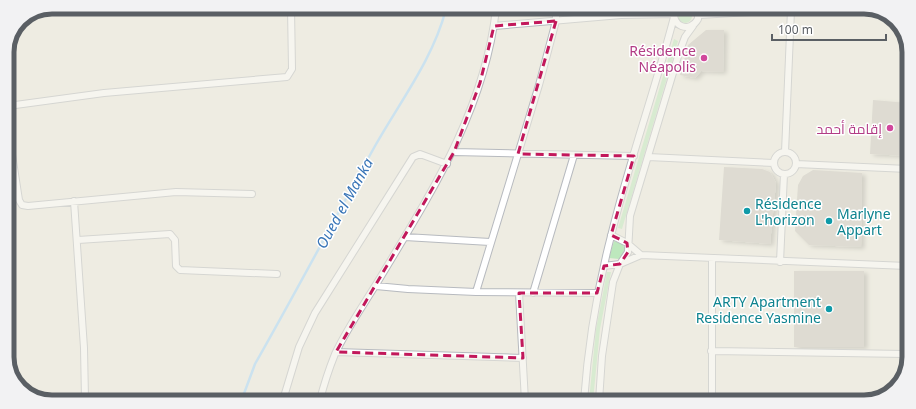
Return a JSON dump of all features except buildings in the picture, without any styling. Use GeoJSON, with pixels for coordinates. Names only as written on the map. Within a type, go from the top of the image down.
{"type":"FeatureCollection","features":[{"type":"Feature","properties":{"kind":"street"},"geometry":{"type":"LineString","coordinates":[[14,105],[104,93],[287,77],[292,69],[291,14]]}},
{"type":"Feature","properties":{"kind":"street"},"geometry":{"type":"LineString","coordinates":[[322,395],[336,352],[454,152],[471,111],[480,83],[494,26],[495,14]]}},
{"type":"Feature","properties":{"kind":"street"},"geometry":{"type":"LineString","coordinates":[[476,292],[539,85],[556,21],[556,14]]}},
{"type":"Feature","properties":{"kind":"street"},"geometry":{"type":"LineString","coordinates":[[494,26],[556,21],[607,14]]}},
{"type":"Feature","properties":{"kind":"street"},"geometry":{"type":"LineString","coordinates":[[674,14],[675,21],[684,27],[693,26]]}},
{"type":"Feature","properties":{"kind":"street"},"geometry":{"type":"LineString","coordinates":[[585,395],[597,293],[611,235],[674,14]]}},
{"type":"Feature","properties":{"kind":"street"},"geometry":{"type":"LineString","coordinates":[[599,395],[607,314],[613,282],[620,264],[628,252],[627,243],[630,216],[682,45],[699,14]]}},
{"type":"Feature","properties":{"kind":"street"},"geometry":{"type":"LineString","coordinates":[[785,152],[791,14]]}},
{"type":"Feature","properties":{"kind":"street"},"geometry":{"type":"LineString","coordinates":[[454,152],[634,156]]}},
{"type":"Feature","properties":{"kind":"street"},"geometry":{"type":"LineString","coordinates":[[785,152],[793,156],[796,164],[793,171],[784,174],[776,169],[774,163],[777,155],[785,152]]}},
{"type":"Feature","properties":{"kind":"street"},"geometry":{"type":"LineString","coordinates":[[285,395],[299,347],[315,313],[413,157],[416,154],[420,154],[447,164]]}},
{"type":"Feature","properties":{"kind":"street"},"geometry":{"type":"LineString","coordinates":[[533,293],[574,155]]}},
{"type":"Feature","properties":{"kind":"street"},"geometry":{"type":"LineString","coordinates":[[648,157],[774,163]]}},
{"type":"Feature","properties":{"kind":"street"},"geometry":{"type":"LineString","coordinates":[[796,164],[902,169]]}},
{"type":"Feature","properties":{"kind":"street"},"geometry":{"type":"LineString","coordinates":[[14,167],[21,204],[28,206],[176,192],[252,194]]}},
{"type":"Feature","properties":{"kind":"street"},"geometry":{"type":"LineString","coordinates":[[780,262],[784,174]]}},
{"type":"Feature","properties":{"kind":"street"},"geometry":{"type":"LineString","coordinates":[[74,201],[78,240],[85,395]]}},
{"type":"Feature","properties":{"kind":"street"},"geometry":{"type":"LineString","coordinates":[[78,240],[170,234],[175,240],[176,266],[180,270],[277,274]]}},
{"type":"Feature","properties":{"kind":"street"},"geometry":{"type":"LineString","coordinates":[[611,235],[627,243],[642,255]]}},
{"type":"Feature","properties":{"kind":"street"},"geometry":{"type":"LineString","coordinates":[[405,237],[490,242]]}},
{"type":"Feature","properties":{"kind":"street"},"geometry":{"type":"LineString","coordinates":[[604,266],[620,264],[642,255],[780,262],[902,266]]}},
{"type":"Feature","properties":{"kind":"street"},"geometry":{"type":"LineString","coordinates":[[712,258],[712,395]]}},
{"type":"Feature","properties":{"kind":"street"},"geometry":{"type":"LineString","coordinates":[[376,286],[408,290],[519,293],[597,293]]}},
{"type":"Feature","properties":{"kind":"street"},"geometry":{"type":"LineString","coordinates":[[519,293],[525,395]]}},
{"type":"Feature","properties":{"kind":"street"},"geometry":{"type":"LineString","coordinates":[[711,351],[902,354]]}},
{"type":"Feature","properties":{"kind":"street"},"geometry":{"type":"LineString","coordinates":[[336,352],[523,358]]}},
{"type":"Feature","properties":{"kind":"highlighted area"},"geometry":{"type":"Polygon","coordinates":[[[556,21],[518,154],[634,156],[611,235],[627,243],[628,252],[620,264],[604,266],[597,293],[519,293],[523,358],[336,352],[454,152],[480,83],[494,26],[556,21]]]}},
{"type":"Feature","properties":{"kind":"green space"},"geometry":{"type":"Polygon","coordinates":[[[678,14],[692,14],[692,19],[688,23],[682,23],[678,19],[678,14]]]}},
{"type":"Feature","properties":{"kind":"green space"},"geometry":{"type":"Polygon","coordinates":[[[674,39],[678,41],[622,229],[618,228],[674,39]]]}},
{"type":"Feature","properties":{"kind":"green space"},"geometry":{"type":"Polygon","coordinates":[[[614,241],[622,244],[625,248],[623,257],[619,259],[609,258],[614,241]]]}},
{"type":"Feature","properties":{"kind":"green space"},"geometry":{"type":"Polygon","coordinates":[[[607,272],[611,272],[600,329],[594,395],[590,395],[596,329],[607,272]]]}},
{"type":"Feature","properties":{"kind":"waterway","name":"Oued el Manka"},"geometry":{"type":"LineString","coordinates":[[243,395],[255,364],[375,146],[425,62],[444,14]]}},
{"type":"Feature","properties":{"kind":"place","name":"Résidence Néapolis"},"geometry":{"type":"Point","coordinates":[704,58]}},
{"type":"Feature","properties":{"kind":"place","name":"إقامة أحمد"},"geometry":{"type":"Point","coordinates":[890,128]}},
{"type":"Feature","properties":{"kind":"place","name":"Résidence L'horizon"},"geometry":{"type":"Point","coordinates":[747,211]}},
{"type":"Feature","properties":{"kind":"place","name":"Marlyne Appart"},"geometry":{"type":"Point","coordinates":[829,221]}},
{"type":"Feature","properties":{"kind":"place","name":"ARTY Apartment Residence Yasmine"},"geometry":{"type":"Point","coordinates":[829,309]}}]}
